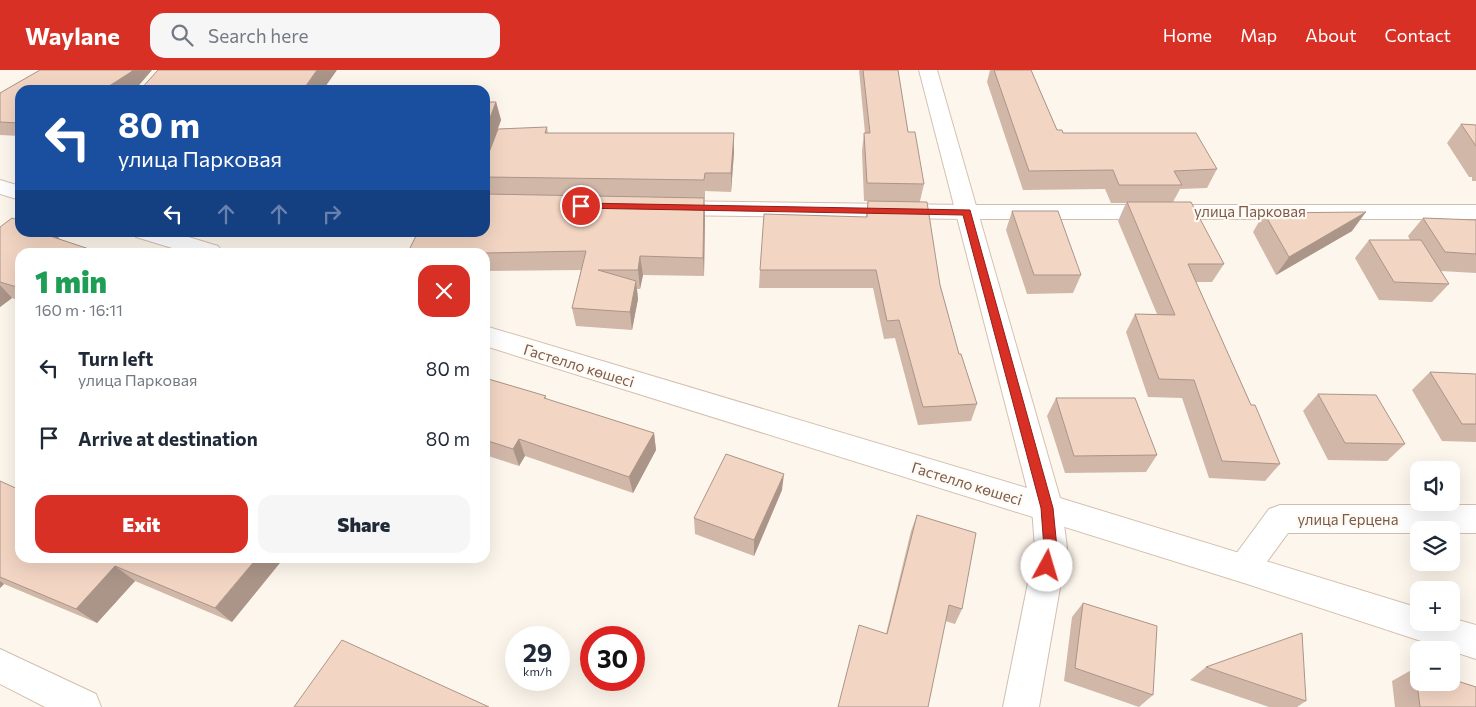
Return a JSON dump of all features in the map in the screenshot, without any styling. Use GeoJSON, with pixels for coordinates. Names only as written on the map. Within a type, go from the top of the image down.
{"type":"FeatureCollection","features":[{"type":"Feature","properties":{"kind":"street"},"geometry":{"type":"LineString","coordinates":[[928,70],[1047,508],[1051,548],[1021,707]]}},
{"type":"Feature","properties":{"kind":"street"},"geometry":{"type":"LineString","coordinates":[[0,187],[15,192]]}},
{"type":"Feature","properties":{"kind":"street","name":"улица Парковая"},"geometry":{"type":"LineString","coordinates":[[644,207],[967,212],[1476,212]]}},
{"type":"Feature","properties":{"kind":"street"},"geometry":{"type":"LineString","coordinates":[[160,237],[197,248]]}},
{"type":"Feature","properties":{"kind":"street","name":"Гастелло көшесі"},"geometry":{"type":"LineString","coordinates":[[490,338],[1244,568],[1476,642]]}},
{"type":"Feature","properties":{"kind":"street","name":"улица Герцена"},"geometry":{"type":"LineString","coordinates":[[1244,568],[1280,519],[1476,519]]}},
{"type":"Feature","properties":{"kind":"street"},"geometry":{"type":"LineString","coordinates":[[0,666],[83,707]]}},
{"type":"Feature","properties":{"kind":"building"},"geometry":{"type":"Polygon","coordinates":[[[40,70],[133,70],[111,85],[15,85],[15,123],[0,122],[0,93],[40,70]]]}},
{"type":"Feature","properties":{"kind":"building"},"geometry":{"type":"Polygon","coordinates":[[[158,70],[317,70],[306,85],[144,85],[158,70]]]}},
{"type":"Feature","properties":{"kind":"building"},"geometry":{"type":"Polygon","coordinates":[[[863,70],[898,70],[908,132],[915,132],[924,184],[867,183],[864,133],[870,133],[863,70]]]}},
{"type":"Feature","properties":{"kind":"building"},"geometry":{"type":"Polygon","coordinates":[[[994,70],[1031,70],[1057,130],[1062,130],[1063,133],[1196,133],[1217,169],[1174,171],[1182,185],[1119,185],[1113,170],[1029,171],[994,70]]]}},
{"type":"Feature","properties":{"kind":"building"},"geometry":{"type":"Polygon","coordinates":[[[490,102],[496,102],[490,118],[490,102]]]}},
{"type":"Feature","properties":{"kind":"building"},"geometry":{"type":"Polygon","coordinates":[[[1461,124],[1476,125],[1476,146],[1461,124]]]}},
{"type":"Feature","properties":{"kind":"building"},"geometry":{"type":"Polygon","coordinates":[[[547,127],[545,133],[734,133],[731,173],[705,173],[704,180],[490,177],[490,150],[498,129],[547,127]]]}},
{"type":"Feature","properties":{"kind":"building"},"geometry":{"type":"Polygon","coordinates":[[[490,194],[704,198],[703,258],[640,256],[638,270],[598,270],[636,281],[630,312],[572,308],[586,251],[490,253],[490,248],[410,248],[416,237],[490,237],[490,194]]]}},
{"type":"Feature","properties":{"kind":"building"},"geometry":{"type":"Polygon","coordinates":[[[868,201],[927,202],[940,285],[959,354],[961,354],[977,404],[923,407],[899,320],[887,321],[876,270],[760,270],[764,214],[867,217],[868,201]]]}},
{"type":"Feature","properties":{"kind":"building"},"geometry":{"type":"Polygon","coordinates":[[[1127,202],[1191,202],[1224,264],[1188,264],[1251,405],[1255,405],[1280,464],[1222,461],[1194,380],[1159,379],[1135,314],[1175,315],[1127,202]]]}},
{"type":"Feature","properties":{"kind":"building"},"geometry":{"type":"Polygon","coordinates":[[[1012,211],[1058,211],[1081,275],[1034,275],[1012,211]]]}},
{"type":"Feature","properties":{"kind":"building"},"geometry":{"type":"Polygon","coordinates":[[[1366,212],[1289,257],[1264,213],[1366,212]]]}},
{"type":"Feature","properties":{"kind":"building"},"geometry":{"type":"Polygon","coordinates":[[[12,218],[15,219],[15,237],[53,237],[86,248],[15,248],[15,286],[0,282],[0,227],[12,218]]]}},
{"type":"Feature","properties":{"kind":"building"},"geometry":{"type":"Polygon","coordinates":[[[1423,218],[1476,220],[1476,254],[1445,252],[1423,218]]]}},
{"type":"Feature","properties":{"kind":"building"},"geometry":{"type":"Polygon","coordinates":[[[1369,240],[1421,240],[1449,284],[1394,282],[1369,240]]]}},
{"type":"Feature","properties":{"kind":"building"},"geometry":{"type":"Polygon","coordinates":[[[1430,372],[1476,374],[1476,424],[1462,424],[1430,372]]]}},
{"type":"Feature","properties":{"kind":"building"},"geometry":{"type":"Polygon","coordinates":[[[490,379],[546,396],[544,398],[654,433],[629,477],[519,439],[513,449],[490,442],[490,379]]]}},
{"type":"Feature","properties":{"kind":"building"},"geometry":{"type":"Polygon","coordinates":[[[1318,394],[1376,395],[1405,444],[1345,443],[1318,394]]]}},
{"type":"Feature","properties":{"kind":"building"},"geometry":{"type":"Polygon","coordinates":[[[1056,398],[1135,398],[1157,455],[1074,456],[1056,398]]]}},
{"type":"Feature","properties":{"kind":"building"},"geometry":{"type":"Polygon","coordinates":[[[726,454],[784,474],[754,540],[694,518],[726,454]]]}},
{"type":"Feature","properties":{"kind":"building"},"geometry":{"type":"Polygon","coordinates":[[[0,481],[15,488],[15,563],[253,563],[215,608],[115,566],[76,609],[0,577],[0,481]]]}},
{"type":"Feature","properties":{"kind":"building"},"geometry":{"type":"Polygon","coordinates":[[[917,515],[976,533],[962,609],[949,605],[928,707],[838,707],[859,625],[887,634],[917,515]]]}},
{"type":"Feature","properties":{"kind":"building"},"geometry":{"type":"Polygon","coordinates":[[[1083,603],[1157,626],[1153,695],[1075,668],[1083,603]]]}},
{"type":"Feature","properties":{"kind":"building"},"geometry":{"type":"Polygon","coordinates":[[[1302,633],[1306,701],[1206,667],[1302,633]]]}},
{"type":"Feature","properties":{"kind":"building"},"geometry":{"type":"Polygon","coordinates":[[[342,640],[489,707],[294,707],[342,640]]]}},
{"type":"Feature","properties":{"kind":"building"},"geometry":{"type":"Polygon","coordinates":[[[1460,682],[1476,687],[1476,707],[1420,707],[1418,691],[1460,691],[1460,682]]]}},
{"type":"Feature","properties":{"kind":"route"},"geometry":{"type":"LineString","coordinates":[[581,206],[967,212],[1047,508],[1051,548],[1047,566]]}}]}
